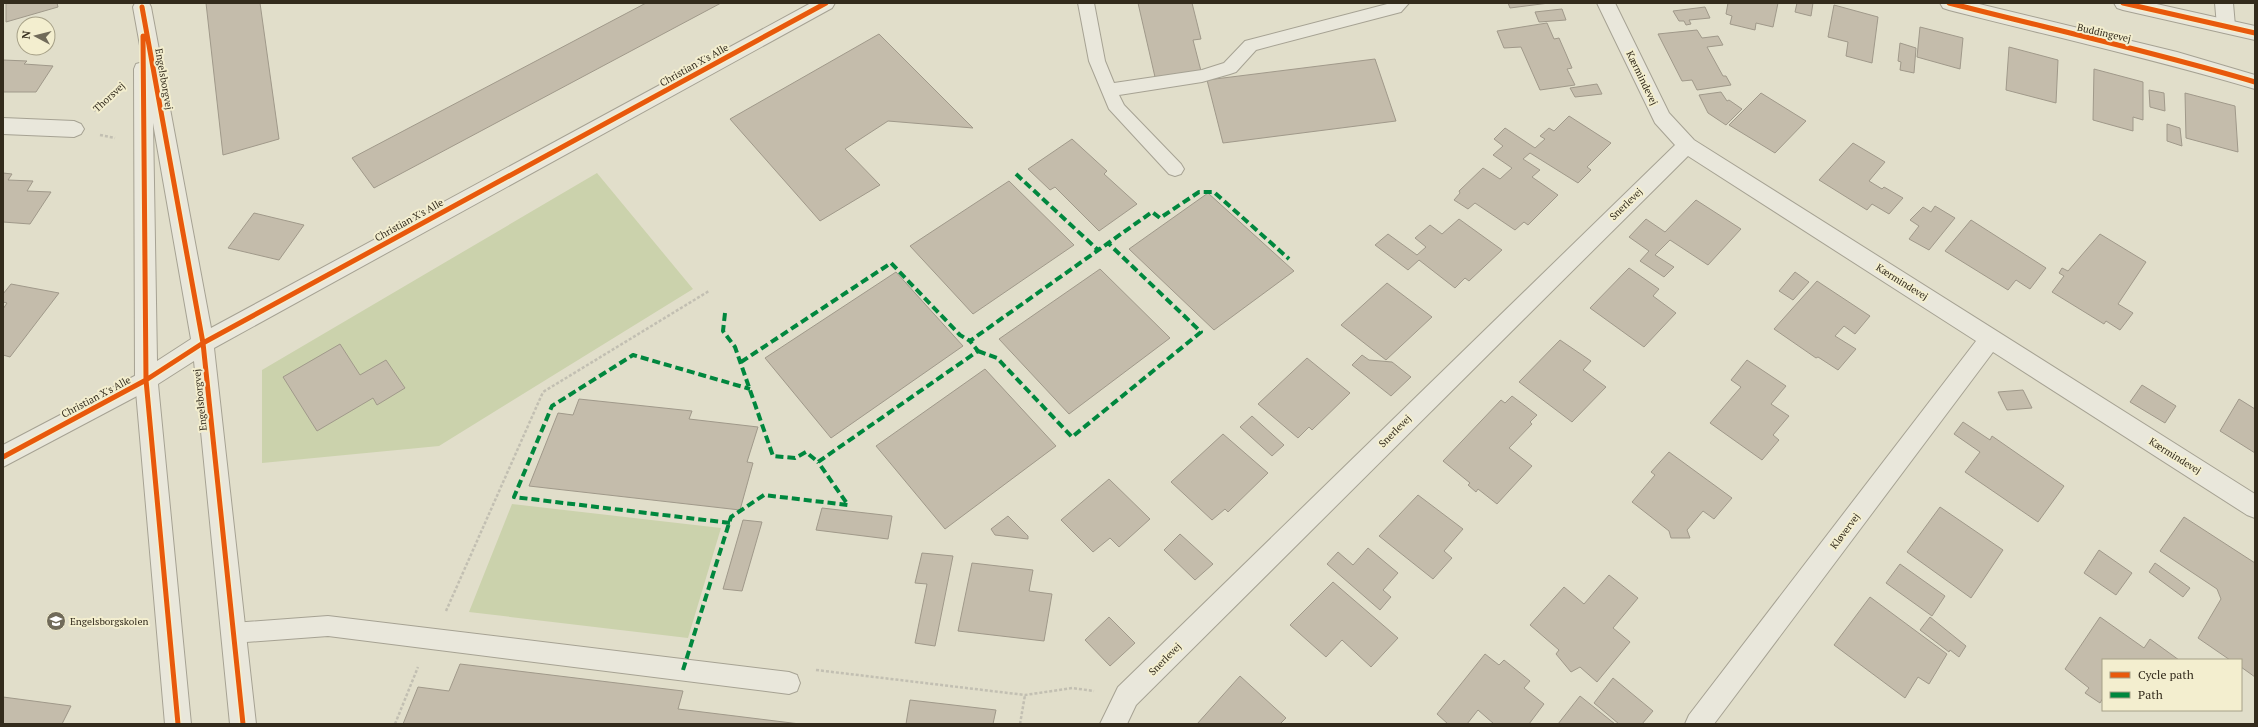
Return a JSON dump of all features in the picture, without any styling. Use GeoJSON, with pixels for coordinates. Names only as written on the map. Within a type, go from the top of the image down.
{"type":"FeatureCollection","features":[{"type":"Feature","properties":{"kind":"street","name":"Christian X's Alle"},"geometry":{"type":"LineString","coordinates":[[3,457],[146,380],[203,343],[826,3]]}},
{"type":"Feature","properties":{"kind":"street","name":"Kærmindevej"},"geometry":{"type":"LineString","coordinates":[[1606,3],[1662,118],[1687,145],[2255,507]]}},
{"type":"Feature","properties":{"kind":"street","name":"Buddingevej"},"geometry":{"type":"LineString","coordinates":[[1949,3],[2105,43],[2176,59],[2255,82]]}},
{"type":"Feature","properties":{"kind":"street"},"geometry":{"type":"LineString","coordinates":[[2123,3],[2255,33]]}},
{"type":"Feature","properties":{"kind":"street"},"geometry":{"type":"LineString","coordinates":[[2224,3],[2226,26]]}},
{"type":"Feature","properties":{"kind":"street","name":"Engelsborgvej"},"geometry":{"type":"LineString","coordinates":[[142,5],[203,343],[243,724]]}},
{"type":"Feature","properties":{"kind":"street","name":"Engelsborgvej"},"geometry":{"type":"LineString","coordinates":[[142,5],[146,380],[178,724]]}},
{"type":"Feature","properties":{"kind":"street"},"geometry":{"type":"LineString","coordinates":[[3,126],[74,129]]}},
{"type":"Feature","properties":{"kind":"street","name":"Snerlevej"},"geometry":{"type":"LineString","coordinates":[[1113,724],[1127,696],[1687,145]]}},
{"type":"Feature","properties":{"kind":"street","name":"Kløvervej"},"geometry":{"type":"LineString","coordinates":[[1698,724],[1991,338]]}},
{"type":"Feature","properties":{"kind":"lane"},"geometry":{"type":"LineString","coordinates":[[1086,3],[1097,61],[1117,110],[1175,169]]}},
{"type":"Feature","properties":{"kind":"lane"},"geometry":{"type":"LineString","coordinates":[[1109,90],[1202,76],[1230,68],[1251,45],[1395,8],[1401,3]]}},
{"type":"Feature","properties":{"kind":"lane"},"geometry":{"type":"LineString","coordinates":[[233,633],[328,626],[789,683]]}},
{"type":"Feature","properties":{"kind":"path"},"geometry":{"type":"LineString","coordinates":[[74,129],[144,144]]}},
{"type":"Feature","properties":{"kind":"path"},"geometry":{"type":"LineString","coordinates":[[395,724],[417,670],[433,639],[543,392],[709,291]]}},
{"type":"Feature","properties":{"kind":"path"},"geometry":{"type":"LineString","coordinates":[[789,683],[811,669],[1025,695],[1072,688],[1127,696]]}},
{"type":"Feature","properties":{"kind":"path"},"geometry":{"type":"LineString","coordinates":[[1020,724],[1025,695]]}},
{"type":"Feature","properties":{"kind":"green space"},"geometry":{"type":"Polygon","coordinates":[[[597,173],[693,289],[439,446],[262,463],[262,370],[597,173]]]}},
{"type":"Feature","properties":{"kind":"green space"},"geometry":{"type":"Polygon","coordinates":[[[512,504],[721,528],[688,638],[469,612],[512,504]]]}},
{"type":"Feature","properties":{"kind":"building"},"geometry":{"type":"Polygon","coordinates":[[[6,3],[57,3],[58,7],[27,16],[16,16],[16,19],[6,22],[6,3]]]}},
{"type":"Feature","properties":{"kind":"building"},"geometry":{"type":"Polygon","coordinates":[[[206,3],[260,3],[279,139],[223,155],[206,3]]]}},
{"type":"Feature","properties":{"kind":"building"},"geometry":{"type":"Polygon","coordinates":[[[646,3],[721,3],[374,188],[352,158],[646,3]]]}},
{"type":"Feature","properties":{"kind":"building"},"geometry":{"type":"Polygon","coordinates":[[[1138,3],[1192,3],[1201,39],[1193,40],[1201,71],[1155,77],[1138,3]]]}},
{"type":"Feature","properties":{"kind":"building"},"geometry":{"type":"Polygon","coordinates":[[[1508,3],[1549,3],[1510,8],[1508,3]]]}},
{"type":"Feature","properties":{"kind":"building"},"geometry":{"type":"Polygon","coordinates":[[[1728,3],[1778,3],[1773,27],[1756,23],[1755,30],[1730,24],[1732,16],[1726,14],[1728,3]]]}},
{"type":"Feature","properties":{"kind":"building"},"geometry":{"type":"Polygon","coordinates":[[[1797,3],[1813,3],[1811,16],[1795,12],[1797,3]]]}},
{"type":"Feature","properties":{"kind":"building"},"geometry":{"type":"Polygon","coordinates":[[[1834,5],[1878,17],[1872,63],[1846,56],[1848,42],[1828,37],[1834,5]]]}},
{"type":"Feature","properties":{"kind":"building"},"geometry":{"type":"Polygon","coordinates":[[[1705,7],[1710,18],[1689,20],[1691,24],[1686,25],[1684,21],[1679,21],[1673,11],[1705,7]]]}},
{"type":"Feature","properties":{"kind":"building"},"geometry":{"type":"Polygon","coordinates":[[[1562,9],[1566,20],[1539,22],[1535,12],[1562,9]]]}},
{"type":"Feature","properties":{"kind":"building"},"geometry":{"type":"Polygon","coordinates":[[[1547,23],[1554,39],[1559,38],[1572,68],[1567,69],[1575,85],[1540,90],[1521,47],[1504,48],[1497,31],[1547,23]]]}},
{"type":"Feature","properties":{"kind":"building"},"geometry":{"type":"Polygon","coordinates":[[[1920,27],[1963,38],[1960,69],[1917,57],[1920,27]]]}},
{"type":"Feature","properties":{"kind":"building"},"geometry":{"type":"Polygon","coordinates":[[[1697,30],[1702,38],[1718,36],[1723,45],[1707,47],[1723,76],[1726,76],[1731,85],[1697,90],[1692,80],[1682,81],[1658,34],[1697,30]]]}},
{"type":"Feature","properties":{"kind":"building"},"geometry":{"type":"Polygon","coordinates":[[[879,34],[973,128],[888,121],[845,149],[880,185],[820,221],[730,119],[879,34]]]}},
{"type":"Feature","properties":{"kind":"building"},"geometry":{"type":"Polygon","coordinates":[[[1900,43],[1916,48],[1914,73],[1900,70],[1901,62],[1898,61],[1900,43]]]}},
{"type":"Feature","properties":{"kind":"building"},"geometry":{"type":"Polygon","coordinates":[[[2009,47],[2058,60],[2056,103],[2006,90],[2009,47]]]}},
{"type":"Feature","properties":{"kind":"building"},"geometry":{"type":"Polygon","coordinates":[[[1375,59],[1396,121],[1223,143],[1207,80],[1375,59]]]}},
{"type":"Feature","properties":{"kind":"building"},"geometry":{"type":"Polygon","coordinates":[[[3,60],[27,61],[24,64],[53,66],[36,92],[3,92],[3,60]]]}},
{"type":"Feature","properties":{"kind":"building"},"geometry":{"type":"Polygon","coordinates":[[[2094,69],[2143,82],[2143,120],[2133,117],[2133,131],[2093,120],[2094,69]]]}},
{"type":"Feature","properties":{"kind":"building"},"geometry":{"type":"Polygon","coordinates":[[[1597,84],[1602,94],[1575,97],[1570,88],[1597,84]]]}},
{"type":"Feature","properties":{"kind":"building"},"geometry":{"type":"Polygon","coordinates":[[[2149,90],[2164,93],[2165,111],[2150,107],[2149,90]]]}},
{"type":"Feature","properties":{"kind":"building"},"geometry":{"type":"Polygon","coordinates":[[[1721,92],[1727,101],[1729,100],[1742,109],[1726,125],[1708,113],[1699,95],[1721,92]]]}},
{"type":"Feature","properties":{"kind":"building"},"geometry":{"type":"Polygon","coordinates":[[[1761,93],[1806,121],[1775,153],[1729,125],[1761,93]]]}},
{"type":"Feature","properties":{"kind":"building"},"geometry":{"type":"Polygon","coordinates":[[[2185,93],[2235,106],[2238,152],[2186,138],[2185,93]]]}},
{"type":"Feature","properties":{"kind":"building"},"geometry":{"type":"Polygon","coordinates":[[[1569,116],[1611,143],[1587,167],[1591,170],[1578,183],[1530,153],[1523,159],[1540,170],[1532,177],[1558,195],[1528,225],[1524,222],[1515,230],[1475,203],[1468,209],[1454,200],[1460,193],[1459,191],[1483,168],[1500,179],[1512,168],[1493,155],[1503,146],[1494,139],[1505,128],[1535,148],[1545,139],[1540,136],[1549,128],[1554,131],[1569,116]]]}},
{"type":"Feature","properties":{"kind":"building"},"geometry":{"type":"Polygon","coordinates":[[[2167,124],[2180,128],[2182,146],[2167,141],[2167,124]]]}},
{"type":"Feature","properties":{"kind":"building"},"geometry":{"type":"Polygon","coordinates":[[[1072,139],[1107,171],[1104,174],[1137,204],[1099,231],[1055,187],[1050,190],[1028,169],[1072,139]]]}},
{"type":"Feature","properties":{"kind":"building"},"geometry":{"type":"Polygon","coordinates":[[[1853,143],[1885,162],[1869,181],[1882,189],[1884,187],[1903,198],[1889,214],[1872,204],[1867,210],[1819,180],[1853,143]]]}},
{"type":"Feature","properties":{"kind":"building"},"geometry":{"type":"Polygon","coordinates":[[[3,173],[12,174],[8,180],[33,181],[27,191],[51,192],[30,224],[3,222],[3,173]]]}},
{"type":"Feature","properties":{"kind":"building"},"geometry":{"type":"Polygon","coordinates":[[[1009,181],[1074,245],[973,314],[910,246],[1009,181]]]}},
{"type":"Feature","properties":{"kind":"building"},"geometry":{"type":"Polygon","coordinates":[[[1208,193],[1294,271],[1214,330],[1129,249],[1208,193]]]}},
{"type":"Feature","properties":{"kind":"building"},"geometry":{"type":"Polygon","coordinates":[[[1696,200],[1741,229],[1708,265],[1670,240],[1655,255],[1674,267],[1664,277],[1640,261],[1649,251],[1629,237],[1646,219],[1665,232],[1696,200]]]}},
{"type":"Feature","properties":{"kind":"building"},"geometry":{"type":"Polygon","coordinates":[[[1935,206],[1955,218],[1929,250],[1909,239],[1919,226],[1910,220],[1923,207],[1931,212],[1935,206]]]}},
{"type":"Feature","properties":{"kind":"building"},"geometry":{"type":"Polygon","coordinates":[[[254,213],[304,225],[279,260],[228,248],[254,213]]]}},
{"type":"Feature","properties":{"kind":"building"},"geometry":{"type":"Polygon","coordinates":[[[1459,219],[1502,250],[1469,281],[1465,278],[1455,288],[1419,260],[1408,270],[1375,245],[1388,234],[1417,255],[1426,247],[1415,238],[1430,225],[1442,234],[1459,219]]]}},
{"type":"Feature","properties":{"kind":"building"},"geometry":{"type":"Polygon","coordinates":[[[1971,220],[2046,268],[2030,289],[2016,280],[2008,290],[1945,251],[1971,220]]]}},
{"type":"Feature","properties":{"kind":"building"},"geometry":{"type":"Polygon","coordinates":[[[2100,234],[2146,262],[2118,304],[2133,313],[2120,330],[2106,321],[2104,324],[2052,292],[2064,276],[2059,273],[2062,268],[2068,271],[2100,234]]]}},
{"type":"Feature","properties":{"kind":"building"},"geometry":{"type":"Polygon","coordinates":[[[1629,268],[1659,289],[1653,296],[1676,313],[1644,347],[1590,308],[1629,268]]]}},
{"type":"Feature","properties":{"kind":"building"},"geometry":{"type":"Polygon","coordinates":[[[1100,269],[1170,338],[1069,414],[999,339],[1100,269]]]}},
{"type":"Feature","properties":{"kind":"building"},"geometry":{"type":"Polygon","coordinates":[[[896,272],[963,346],[831,438],[765,358],[896,272]]]}},
{"type":"Feature","properties":{"kind":"building"},"geometry":{"type":"Polygon","coordinates":[[[1795,272],[1809,282],[1793,300],[1779,291],[1795,272]]]}},
{"type":"Feature","properties":{"kind":"building"},"geometry":{"type":"Polygon","coordinates":[[[1817,281],[1870,316],[1855,334],[1844,326],[1835,336],[1856,349],[1838,370],[1818,357],[1816,358],[1774,329],[1817,281]]]}},
{"type":"Feature","properties":{"kind":"building"},"geometry":{"type":"Polygon","coordinates":[[[1387,283],[1432,317],[1386,360],[1341,325],[1387,283]]]}},
{"type":"Feature","properties":{"kind":"building"},"geometry":{"type":"Polygon","coordinates":[[[11,284],[59,293],[10,357],[3,355],[3,309],[7,303],[3,302],[3,294],[11,284]]]}},
{"type":"Feature","properties":{"kind":"building"},"geometry":{"type":"Polygon","coordinates":[[[1560,340],[1591,361],[1583,370],[1606,387],[1572,422],[1519,382],[1560,340]]]}},
{"type":"Feature","properties":{"kind":"building"},"geometry":{"type":"Polygon","coordinates":[[[340,344],[360,375],[386,360],[405,388],[377,405],[373,398],[317,431],[283,377],[340,344]]]}},
{"type":"Feature","properties":{"kind":"building"},"geometry":{"type":"Polygon","coordinates":[[[1362,355],[1369,360],[1392,362],[1411,377],[1391,396],[1352,365],[1362,355]]]}},
{"type":"Feature","properties":{"kind":"building"},"geometry":{"type":"Polygon","coordinates":[[[1307,358],[1350,393],[1312,430],[1309,427],[1298,438],[1258,404],[1307,358]]]}},
{"type":"Feature","properties":{"kind":"building"},"geometry":{"type":"Polygon","coordinates":[[[1747,360],[1786,386],[1771,404],[1789,416],[1773,435],[1779,440],[1762,460],[1710,423],[1741,387],[1731,380],[1747,360]]]}},
{"type":"Feature","properties":{"kind":"building"},"geometry":{"type":"Polygon","coordinates":[[[985,369],[1056,446],[945,529],[876,446],[985,369]]]}},
{"type":"Feature","properties":{"kind":"building"},"geometry":{"type":"Polygon","coordinates":[[[2142,385],[2176,406],[2165,423],[2130,402],[2142,385]]]}},
{"type":"Feature","properties":{"kind":"building"},"geometry":{"type":"Polygon","coordinates":[[[2023,390],[2032,408],[2007,410],[1998,392],[2023,390]]]}},
{"type":"Feature","properties":{"kind":"building"},"geometry":{"type":"Polygon","coordinates":[[[1512,396],[1537,415],[1530,422],[1532,424],[1509,448],[1532,466],[1497,504],[1478,489],[1476,492],[1468,485],[1470,483],[1443,461],[1501,400],[1505,403],[1512,396]]]}},
{"type":"Feature","properties":{"kind":"building"},"geometry":{"type":"Polygon","coordinates":[[[579,399],[692,411],[689,419],[758,427],[747,462],[753,463],[740,510],[529,486],[558,413],[573,415],[579,399]]]}},
{"type":"Feature","properties":{"kind":"building"},"geometry":{"type":"Polygon","coordinates":[[[2239,399],[2255,409],[2255,453],[2220,431],[2239,399]]]}},
{"type":"Feature","properties":{"kind":"building"},"geometry":{"type":"Polygon","coordinates":[[[1252,416],[1284,445],[1272,456],[1240,427],[1252,416]]]}},
{"type":"Feature","properties":{"kind":"building"},"geometry":{"type":"Polygon","coordinates":[[[1963,422],[1990,440],[1992,436],[2064,486],[2038,522],[1965,472],[1980,452],[1954,434],[1963,422]]]}},
{"type":"Feature","properties":{"kind":"building"},"geometry":{"type":"Polygon","coordinates":[[[1223,434],[1268,473],[1228,512],[1225,509],[1212,520],[1171,482],[1223,434]]]}},
{"type":"Feature","properties":{"kind":"building"},"geometry":{"type":"Polygon","coordinates":[[[1669,452],[1732,498],[1714,519],[1703,511],[1687,530],[1690,538],[1671,538],[1669,531],[1632,502],[1655,475],[1651,472],[1669,452]]]}},
{"type":"Feature","properties":{"kind":"building"},"geometry":{"type":"Polygon","coordinates":[[[1109,479],[1150,519],[1119,547],[1110,538],[1093,552],[1061,520],[1109,479]]]}},
{"type":"Feature","properties":{"kind":"building"},"geometry":{"type":"Polygon","coordinates":[[[1418,495],[1463,529],[1444,551],[1452,558],[1433,579],[1379,536],[1418,495]]]}},
{"type":"Feature","properties":{"kind":"building"},"geometry":{"type":"Polygon","coordinates":[[[1940,507],[2003,550],[1971,598],[1907,552],[1940,507]]]}},
{"type":"Feature","properties":{"kind":"building"},"geometry":{"type":"Polygon","coordinates":[[[822,508],[892,516],[888,539],[816,530],[822,508]]]}},
{"type":"Feature","properties":{"kind":"building"},"geometry":{"type":"Polygon","coordinates":[[[1008,516],[1028,536],[1028,539],[995,535],[991,529],[1008,516]]]}},
{"type":"Feature","properties":{"kind":"building"},"geometry":{"type":"Polygon","coordinates":[[[2184,517],[2255,563],[2255,677],[2242,668],[2242,659],[2229,659],[2198,638],[2221,599],[2217,589],[2160,551],[2184,517]]]}},
{"type":"Feature","properties":{"kind":"building"},"geometry":{"type":"Polygon","coordinates":[[[743,520],[762,522],[742,591],[723,589],[743,520]]]}},
{"type":"Feature","properties":{"kind":"building"},"geometry":{"type":"Polygon","coordinates":[[[1180,534],[1213,564],[1195,580],[1164,550],[1180,534]]]}},
{"type":"Feature","properties":{"kind":"building"},"geometry":{"type":"Polygon","coordinates":[[[1368,548],[1398,573],[1383,590],[1391,597],[1380,610],[1327,564],[1338,552],[1353,565],[1368,548]]]}},
{"type":"Feature","properties":{"kind":"building"},"geometry":{"type":"Polygon","coordinates":[[[2099,550],[2132,573],[2116,595],[2084,573],[2099,550]]]}},
{"type":"Feature","properties":{"kind":"building"},"geometry":{"type":"Polygon","coordinates":[[[922,553],[953,556],[935,646],[915,643],[927,584],[915,583],[922,553]]]}},
{"type":"Feature","properties":{"kind":"building"},"geometry":{"type":"Polygon","coordinates":[[[972,563],[1033,570],[1029,591],[1052,594],[1044,641],[958,631],[972,563]]]}},
{"type":"Feature","properties":{"kind":"building"},"geometry":{"type":"Polygon","coordinates":[[[2155,563],[2190,588],[2183,597],[2149,572],[2155,563]]]}},
{"type":"Feature","properties":{"kind":"building"},"geometry":{"type":"Polygon","coordinates":[[[1900,564],[1945,596],[1932,616],[1886,583],[1900,564]]]}},
{"type":"Feature","properties":{"kind":"building"},"geometry":{"type":"Polygon","coordinates":[[[1609,575],[1638,598],[1613,628],[1630,642],[1597,682],[1580,667],[1571,672],[1556,654],[1559,650],[1530,625],[1564,587],[1584,604],[1609,575]]]}},
{"type":"Feature","properties":{"kind":"building"},"geometry":{"type":"Polygon","coordinates":[[[1333,582],[1398,638],[1371,667],[1342,640],[1326,657],[1290,625],[1333,582]]]}},
{"type":"Feature","properties":{"kind":"building"},"geometry":{"type":"Polygon","coordinates":[[[1870,597],[1947,654],[1929,684],[1918,677],[1905,698],[1834,645],[1870,597]]]}},
{"type":"Feature","properties":{"kind":"building"},"geometry":{"type":"Polygon","coordinates":[[[1109,617],[1135,643],[1110,666],[1085,640],[1109,617]]]}},
{"type":"Feature","properties":{"kind":"building"},"geometry":{"type":"Polygon","coordinates":[[[1930,617],[1966,646],[1959,657],[1950,650],[1949,652],[1920,630],[1930,617]]]}},
{"type":"Feature","properties":{"kind":"building"},"geometry":{"type":"Polygon","coordinates":[[[2100,617],[2144,648],[2150,639],[2178,659],[2102,659],[2102,700],[2100,703],[2085,693],[2089,688],[2065,669],[2100,617]]]}},
{"type":"Feature","properties":{"kind":"building"},"geometry":{"type":"Polygon","coordinates":[[[1485,654],[1499,665],[1504,660],[1530,681],[1524,688],[1544,704],[1529,724],[1494,724],[1478,710],[1467,724],[1448,724],[1437,714],[1485,654]]]}},
{"type":"Feature","properties":{"kind":"building"},"geometry":{"type":"Polygon","coordinates":[[[460,664],[683,691],[678,709],[800,724],[403,724],[418,687],[449,691],[460,664]]]}},
{"type":"Feature","properties":{"kind":"building"},"geometry":{"type":"Polygon","coordinates":[[[1240,676],[1286,718],[1280,724],[1197,724],[1240,676]]]}},
{"type":"Feature","properties":{"kind":"building"},"geometry":{"type":"Polygon","coordinates":[[[1613,678],[1653,711],[1642,724],[1619,724],[1594,703],[1613,678]]]}},
{"type":"Feature","properties":{"kind":"building"},"geometry":{"type":"Polygon","coordinates":[[[1580,696],[1615,724],[1558,724],[1580,696]]]}},
{"type":"Feature","properties":{"kind":"building"},"geometry":{"type":"Polygon","coordinates":[[[3,697],[71,706],[62,724],[3,724],[3,697]]]}},
{"type":"Feature","properties":{"kind":"building"},"geometry":{"type":"Polygon","coordinates":[[[910,700],[996,710],[993,724],[906,724],[910,700]]]}},
{"type":"Feature","properties":{"kind":"marked path"},"geometry":{"type":"LineString","coordinates":[[1016,174],[1098,250]]}},
{"type":"Feature","properties":{"kind":"marked path"},"geometry":{"type":"LineString","coordinates":[[725,313],[723,331],[735,347],[773,456],[795,458],[806,452],[818,462],[978,351],[970,341],[1152,212],[1160,218],[1199,192],[1214,192],[1289,259]]}},
{"type":"Feature","properties":{"kind":"marked path"},"geometry":{"type":"LineString","coordinates":[[978,351],[997,358],[1072,437],[1201,332],[1108,243]]}},
{"type":"Feature","properties":{"kind":"marked path"},"geometry":{"type":"LineString","coordinates":[[741,362],[891,263],[960,335],[970,341]]}},
{"type":"Feature","properties":{"kind":"marked path"},"geometry":{"type":"LineString","coordinates":[[730,523],[514,497],[552,406],[633,355],[750,389]]}},
{"type":"Feature","properties":{"kind":"marked path"},"geometry":{"type":"LineString","coordinates":[[683,670],[731,517],[764,495],[848,505],[818,462]]}},
{"type":"Feature","properties":{"kind":"cycle path"},"geometry":{"type":"LineString","coordinates":[[3,457],[146,380],[203,343],[826,3]]}},
{"type":"Feature","properties":{"kind":"cycle path"},"geometry":{"type":"LineString","coordinates":[[1949,3],[2105,43],[2177,59],[2255,82]]}},
{"type":"Feature","properties":{"kind":"cycle path"},"geometry":{"type":"LineString","coordinates":[[2123,3],[2255,33]]}},
{"type":"Feature","properties":{"kind":"cycle path"},"geometry":{"type":"LineString","coordinates":[[142,7],[203,343],[243,724]]}},
{"type":"Feature","properties":{"kind":"cycle path"},"geometry":{"type":"LineString","coordinates":[[143,36],[146,380],[178,724]]}},
{"type":"Feature","properties":{"kind":"place","name":"Engelsborgskolen"},"geometry":{"type":"Point","coordinates":[56,621]}}]}
